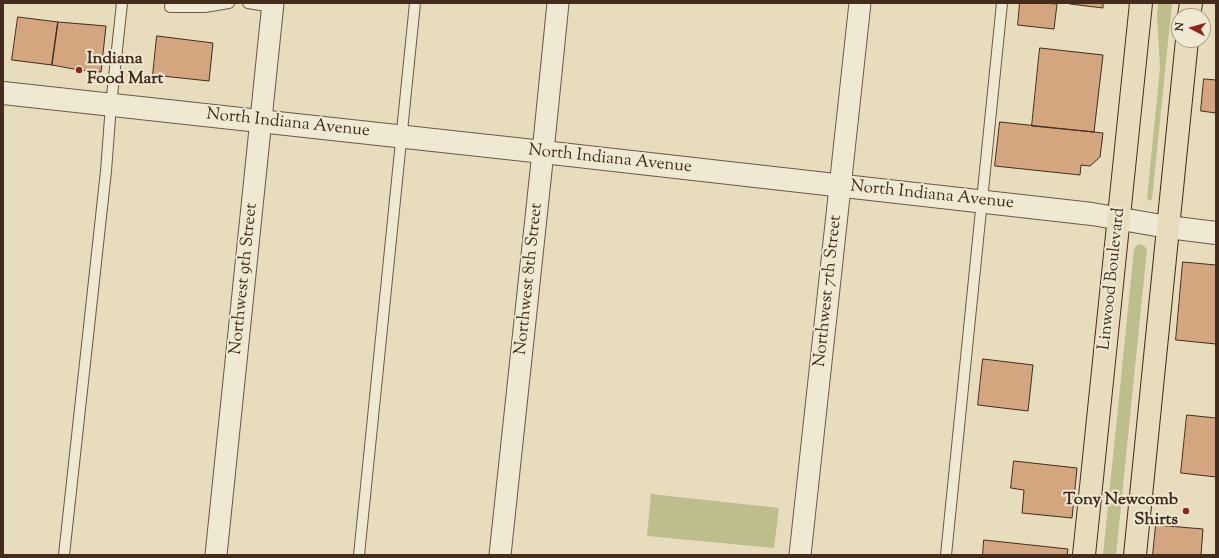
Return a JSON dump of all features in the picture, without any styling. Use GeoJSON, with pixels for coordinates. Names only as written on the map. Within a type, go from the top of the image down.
{"type":"FeatureCollection","features":[{"type":"Feature","properties":{"kind":"main road","name":"Linwood Boulevard"},"geometry":{"type":"LineString","coordinates":[[1084,555],[1141,3]]}},
{"type":"Feature","properties":{"kind":"main road"},"geometry":{"type":"LineString","coordinates":[[1135,555],[1186,48]]}},
{"type":"Feature","properties":{"kind":"street","name":"Northwest 8th Street"},"geometry":{"type":"LineString","coordinates":[[500,555],[558,3]]}},
{"type":"Feature","properties":{"kind":"street","name":"Northwest 7th Street"},"geometry":{"type":"LineString","coordinates":[[800,555],[860,3]]}},
{"type":"Feature","properties":{"kind":"street","name":"Northwest 9th Street"},"geometry":{"type":"LineString","coordinates":[[216,555],[273,5]]}},
{"type":"Feature","properties":{"kind":"street","name":"North Indiana Avenue"},"geometry":{"type":"LineString","coordinates":[[3,93],[1092,214],[1168,227],[1216,233]]}},
{"type":"Feature","properties":{"kind":"lane"},"geometry":{"type":"LineString","coordinates":[[64,555],[105,179],[122,3]]}},
{"type":"Feature","properties":{"kind":"lane"},"geometry":{"type":"LineString","coordinates":[[170,7],[205,7],[229,3]]}},
{"type":"Feature","properties":{"kind":"lane"},"geometry":{"type":"LineString","coordinates":[[248,3],[273,5]]}},
{"type":"Feature","properties":{"kind":"lane"},"geometry":{"type":"LineString","coordinates":[[359,555],[415,3]]}},
{"type":"Feature","properties":{"kind":"lane"},"geometry":{"type":"LineString","coordinates":[[946,555],[1002,3]]}},
{"type":"Feature","properties":{"kind":"green space"},"geometry":{"type":"Polygon","coordinates":[[[1158,3],[1172,3],[1152,199],[1150,201],[1147,198],[1160,68],[1157,16],[1158,3]]]}},
{"type":"Feature","properties":{"kind":"green space"},"geometry":{"type":"Polygon","coordinates":[[[1141,244],[1147,249],[1116,555],[1103,555],[1134,250],[1136,246],[1141,244]]]}},
{"type":"Feature","properties":{"kind":"green space"},"geometry":{"type":"Polygon","coordinates":[[[651,494],[779,508],[774,548],[647,536],[651,494]]]}},
{"type":"Feature","properties":{"kind":"building"},"geometry":{"type":"Polygon","coordinates":[[[1020,3],[1057,4],[1054,29],[1018,25],[1020,3]]]}},
{"type":"Feature","properties":{"kind":"building"},"geometry":{"type":"Polygon","coordinates":[[[1103,3],[1103,8],[1070,4],[1103,3]]]}},
{"type":"Feature","properties":{"kind":"building"},"geometry":{"type":"Polygon","coordinates":[[[18,17],[58,22],[52,65],[12,60],[18,17]]]}},
{"type":"Feature","properties":{"kind":"building"},"geometry":{"type":"Polygon","coordinates":[[[58,22],[106,26],[101,72],[52,65],[58,22]]]}},
{"type":"Feature","properties":{"kind":"building"},"geometry":{"type":"Polygon","coordinates":[[[157,36],[213,43],[209,81],[153,75],[157,36]]]}},
{"type":"Feature","properties":{"kind":"building"},"geometry":{"type":"Polygon","coordinates":[[[1040,48],[1103,55],[1094,132],[1032,126],[1040,48]]]}},
{"type":"Feature","properties":{"kind":"building"},"geometry":{"type":"Polygon","coordinates":[[[1204,79],[1216,80],[1216,113],[1201,111],[1204,79]]]}},
{"type":"Feature","properties":{"kind":"building"},"geometry":{"type":"Polygon","coordinates":[[[1000,122],[1103,133],[1100,157],[1090,166],[1081,165],[1080,175],[995,166],[1000,122]]]}},
{"type":"Feature","properties":{"kind":"building"},"geometry":{"type":"Polygon","coordinates":[[[1183,262],[1216,265],[1216,344],[1176,340],[1183,262]]]}},
{"type":"Feature","properties":{"kind":"building"},"geometry":{"type":"Polygon","coordinates":[[[983,359],[1033,365],[1028,411],[978,405],[983,359]]]}},
{"type":"Feature","properties":{"kind":"building"},"geometry":{"type":"Polygon","coordinates":[[[1187,415],[1216,418],[1216,477],[1181,473],[1187,415]]]}},
{"type":"Feature","properties":{"kind":"building"},"geometry":{"type":"Polygon","coordinates":[[[1014,461],[1077,468],[1072,518],[1022,513],[1024,490],[1011,488],[1014,461]]]}},
{"type":"Feature","properties":{"kind":"building"},"geometry":{"type":"Polygon","coordinates":[[[1156,525],[1203,529],[1201,555],[1153,555],[1156,525]]]}},
{"type":"Feature","properties":{"kind":"building"},"geometry":{"type":"Polygon","coordinates":[[[984,540],[1068,549],[1067,555],[983,555],[984,540]]]}},
{"type":"Feature","properties":{"kind":"place","name":"Indiana Food Mart"},"geometry":{"type":"Point","coordinates":[79,70]}},
{"type":"Feature","properties":{"kind":"place","name":"Tony Newcomb Shirts"},"geometry":{"type":"Point","coordinates":[1186,511]}}]}
